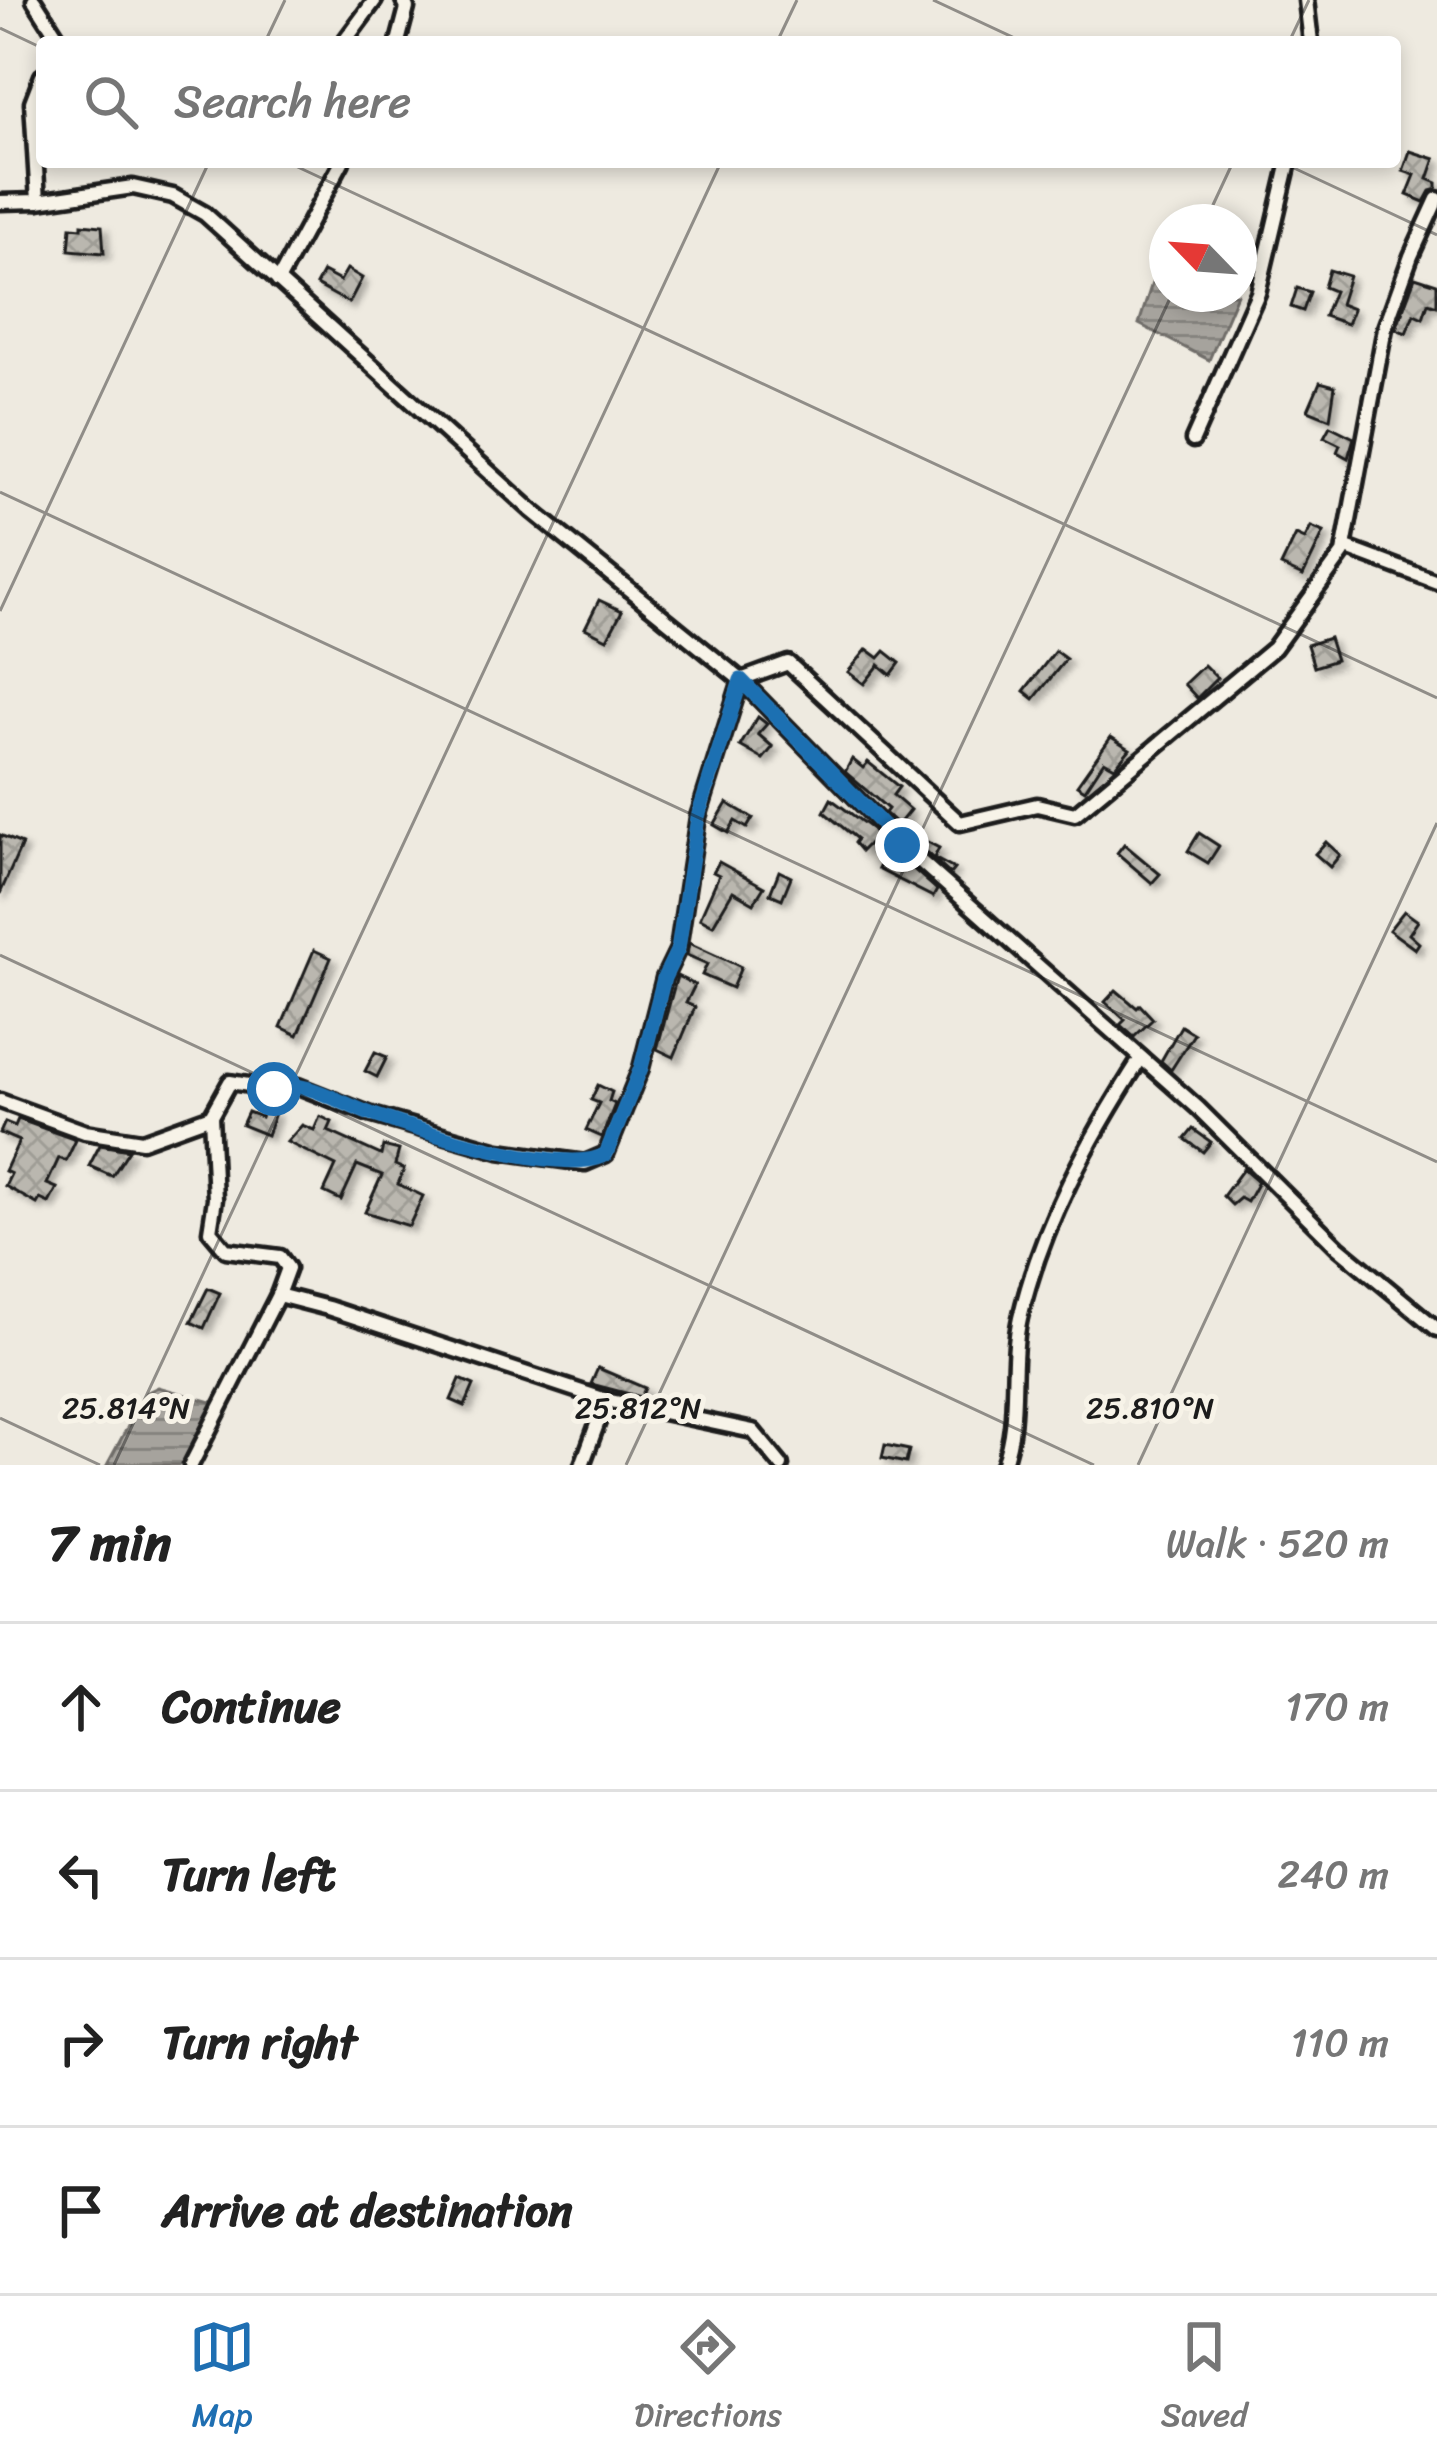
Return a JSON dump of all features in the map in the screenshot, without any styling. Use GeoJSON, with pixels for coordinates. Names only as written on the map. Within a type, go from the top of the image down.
{"type":"FeatureCollection","features":[{"type":"Feature","properties":{"kind":"street"},"geometry":{"type":"LineString","coordinates":[[34,0],[57,36]]}},
{"type":"Feature","properties":{"kind":"street"},"geometry":{"type":"LineString","coordinates":[[348,36],[375,0]]}},
{"type":"Feature","properties":{"kind":"street"},"geometry":{"type":"LineString","coordinates":[[400,36],[407,8],[404,0]]}},
{"type":"Feature","properties":{"kind":"street"},"geometry":{"type":"LineString","coordinates":[[1306,0],[1310,36]]}},
{"type":"Feature","properties":{"kind":"street"},"geometry":{"type":"LineString","coordinates":[[36,92],[32,102],[38,201]]}},
{"type":"Feature","properties":{"kind":"street"},"geometry":{"type":"LineString","coordinates":[[278,281],[339,168]]}},
{"type":"Feature","properties":{"kind":"street"},"geometry":{"type":"LineString","coordinates":[[1193,440],[1258,293],[1288,168]]}},
{"type":"Feature","properties":{"kind":"street"},"geometry":{"type":"LineString","coordinates":[[0,202],[133,187],[173,196],[205,214],[531,510],[741,680],[902,845],[1141,1058],[1339,1247],[1437,1328]]}},
{"type":"Feature","properties":{"kind":"street"},"geometry":{"type":"LineString","coordinates":[[741,680],[788,663],[960,823],[1036,806],[1075,814],[1274,648],[1343,547],[1385,328],[1437,199]]}},
{"type":"Feature","properties":{"kind":"street"},"geometry":{"type":"LineString","coordinates":[[1343,547],[1437,582]]}},
{"type":"Feature","properties":{"kind":"street"},"geometry":{"type":"LineString","coordinates":[[191,1465],[288,1268],[280,1257],[226,1250],[210,1231],[215,1198],[211,1117],[230,1082],[274,1089],[298,1086],[369,1114],[499,1151],[585,1162],[601,1158],[612,1144],[634,1088],[664,978],[678,949],[698,817],[741,680]]}},
{"type":"Feature","properties":{"kind":"street"},"geometry":{"type":"LineString","coordinates":[[1003,1465],[1016,1410],[1020,1321],[1044,1238],[1101,1120],[1141,1058]]}},
{"type":"Feature","properties":{"kind":"street"},"geometry":{"type":"LineString","coordinates":[[0,1101],[85,1132],[142,1141],[211,1117]]}},
{"type":"Feature","properties":{"kind":"street"},"geometry":{"type":"LineString","coordinates":[[278,1295],[606,1400],[753,1431],[781,1465]]}},
{"type":"Feature","properties":{"kind":"street"},"geometry":{"type":"LineString","coordinates":[[582,1465],[606,1400]]}},
{"type":"Feature","properties":{"kind":"shaded area"},"geometry":{"type":"Polygon","coordinates":[[[1149,292],[1149,312],[1229,312],[1209,360],[1139,324],[1149,292]]]}},
{"type":"Feature","properties":{"kind":"shaded area"},"geometry":{"type":"Polygon","coordinates":[[[158,1387],[215,1403],[186,1465],[107,1465],[146,1393],[158,1387]]]}},
{"type":"Feature","properties":{"kind":"building"},"geometry":{"type":"Polygon","coordinates":[[[1410,151],[1435,159],[1428,179],[1437,183],[1437,189],[1424,202],[1407,195],[1415,175],[1403,171],[1410,151]]]}},
{"type":"Feature","properties":{"kind":"building"},"geometry":{"type":"Polygon","coordinates":[[[82,224],[102,226],[104,253],[69,250],[71,227],[82,228],[82,224]]]}},
{"type":"Feature","properties":{"kind":"building"},"geometry":{"type":"Polygon","coordinates":[[[347,269],[362,278],[349,303],[316,285],[323,272],[340,281],[347,269]]]}},
{"type":"Feature","properties":{"kind":"building"},"geometry":{"type":"Polygon","coordinates":[[[1329,270],[1349,276],[1340,304],[1353,309],[1347,324],[1324,316],[1334,291],[1324,287],[1329,270]]]}},
{"type":"Feature","properties":{"kind":"building"},"geometry":{"type":"Polygon","coordinates":[[[1415,277],[1437,284],[1437,306],[1428,303],[1423,318],[1414,314],[1406,333],[1396,329],[1415,277]]]}},
{"type":"Feature","properties":{"kind":"building"},"geometry":{"type":"Polygon","coordinates":[[[1297,288],[1310,292],[1303,311],[1291,307],[1297,288]]]}},
{"type":"Feature","properties":{"kind":"building"},"geometry":{"type":"Polygon","coordinates":[[[1320,382],[1335,386],[1330,419],[1308,410],[1320,382]]]}},
{"type":"Feature","properties":{"kind":"building"},"geometry":{"type":"Polygon","coordinates":[[[1330,426],[1354,438],[1348,458],[1337,452],[1340,445],[1324,437],[1330,426]]]}},
{"type":"Feature","properties":{"kind":"building"},"geometry":{"type":"Polygon","coordinates":[[[1311,527],[1324,532],[1303,576],[1281,566],[1296,535],[1305,539],[1311,527]]]}},
{"type":"Feature","properties":{"kind":"building"},"geometry":{"type":"Polygon","coordinates":[[[599,600],[622,611],[607,639],[585,628],[599,600]]]}},
{"type":"Feature","properties":{"kind":"building"},"geometry":{"type":"Polygon","coordinates":[[[1329,638],[1336,660],[1314,667],[1307,645],[1329,638]]]}},
{"type":"Feature","properties":{"kind":"building"},"geometry":{"type":"Polygon","coordinates":[[[867,649],[879,658],[885,651],[900,663],[891,675],[879,665],[864,684],[848,672],[867,649]]]}},
{"type":"Feature","properties":{"kind":"building"},"geometry":{"type":"Polygon","coordinates":[[[1055,651],[1066,659],[1034,699],[1024,691],[1055,651]]]}},
{"type":"Feature","properties":{"kind":"building"},"geometry":{"type":"Polygon","coordinates":[[[1204,665],[1217,678],[1197,698],[1184,684],[1204,665]]]}},
{"type":"Feature","properties":{"kind":"building"},"geometry":{"type":"Polygon","coordinates":[[[758,717],[767,724],[758,734],[773,747],[763,759],[740,746],[758,717]]]}},
{"type":"Feature","properties":{"kind":"building"},"geometry":{"type":"Polygon","coordinates":[[[1111,737],[1130,749],[1115,767],[1104,761],[1085,790],[1077,785],[1111,737]]]}},
{"type":"Feature","properties":{"kind":"building"},"geometry":{"type":"Polygon","coordinates":[[[852,759],[863,768],[868,762],[899,787],[893,795],[910,810],[898,825],[885,813],[888,809],[845,772],[852,759]]]}},
{"type":"Feature","properties":{"kind":"building"},"geometry":{"type":"Polygon","coordinates":[[[831,799],[872,829],[891,854],[869,843],[861,851],[854,843],[857,839],[824,812],[831,799]]]}},
{"type":"Feature","properties":{"kind":"building"},"geometry":{"type":"Polygon","coordinates":[[[727,803],[753,818],[747,828],[735,821],[728,833],[714,825],[727,803]]]}},
{"type":"Feature","properties":{"kind":"building"},"geometry":{"type":"Polygon","coordinates":[[[1199,833],[1219,846],[1208,863],[1188,851],[1199,833]]]}},
{"type":"Feature","properties":{"kind":"building"},"geometry":{"type":"Polygon","coordinates":[[[0,835],[22,844],[0,894],[0,835]]]}},
{"type":"Feature","properties":{"kind":"building"},"geometry":{"type":"Polygon","coordinates":[[[916,836],[939,848],[934,858],[954,869],[950,874],[914,841],[916,836]]]}},
{"type":"Feature","properties":{"kind":"building"},"geometry":{"type":"Polygon","coordinates":[[[1326,842],[1340,855],[1330,867],[1315,854],[1326,842]]]}},
{"type":"Feature","properties":{"kind":"building"},"geometry":{"type":"Polygon","coordinates":[[[1124,844],[1160,874],[1152,883],[1117,853],[1124,844]]]}},
{"type":"Feature","properties":{"kind":"building"},"geometry":{"type":"Polygon","coordinates":[[[885,856],[901,864],[903,860],[937,890],[933,897],[878,869],[885,856]]]}},
{"type":"Feature","properties":{"kind":"building"},"geometry":{"type":"Polygon","coordinates":[[[719,862],[764,887],[754,903],[733,891],[713,925],[700,918],[719,875],[713,872],[719,862]]]}},
{"type":"Feature","properties":{"kind":"building"},"geometry":{"type":"Polygon","coordinates":[[[779,871],[791,877],[782,899],[770,894],[779,871]]]}},
{"type":"Feature","properties":{"kind":"building"},"geometry":{"type":"Polygon","coordinates":[[[1404,911],[1418,921],[1409,934],[1419,943],[1415,949],[1389,930],[1404,911]]]}},
{"type":"Feature","properties":{"kind":"building"},"geometry":{"type":"Polygon","coordinates":[[[689,943],[741,967],[732,988],[702,975],[707,964],[687,955],[689,943]]]}},
{"type":"Feature","properties":{"kind":"building"},"geometry":{"type":"Polygon","coordinates":[[[314,950],[331,958],[298,1035],[281,1027],[314,950]]]}},
{"type":"Feature","properties":{"kind":"building"},"geometry":{"type":"Polygon","coordinates":[[[677,976],[695,985],[686,1003],[695,1007],[674,1057],[657,1049],[677,976]]]}},
{"type":"Feature","properties":{"kind":"building"},"geometry":{"type":"Polygon","coordinates":[[[1116,990],[1153,1019],[1134,1037],[1120,1025],[1125,1020],[1105,1002],[1116,990]]]}},
{"type":"Feature","properties":{"kind":"building"},"geometry":{"type":"Polygon","coordinates":[[[1181,1026],[1194,1034],[1171,1070],[1161,1061],[1181,1026]]]}},
{"type":"Feature","properties":{"kind":"building"},"geometry":{"type":"Polygon","coordinates":[[[375,1052],[387,1057],[377,1077],[365,1071],[375,1052]]]}},
{"type":"Feature","properties":{"kind":"building"},"geometry":{"type":"Polygon","coordinates":[[[598,1085],[612,1092],[609,1101],[615,1104],[602,1137],[586,1130],[599,1103],[591,1100],[598,1085]]]}},
{"type":"Feature","properties":{"kind":"building"},"geometry":{"type":"Polygon","coordinates":[[[264,1109],[275,1113],[267,1135],[242,1125],[248,1112],[261,1117],[264,1109]]]}},
{"type":"Feature","properties":{"kind":"building"},"geometry":{"type":"Polygon","coordinates":[[[320,1116],[332,1122],[328,1131],[381,1155],[383,1146],[399,1150],[395,1165],[404,1169],[398,1184],[423,1196],[409,1226],[365,1212],[382,1175],[357,1165],[341,1200],[324,1192],[336,1166],[287,1142],[302,1125],[314,1130],[320,1116]]]}},
{"type":"Feature","properties":{"kind":"building"},"geometry":{"type":"Polygon","coordinates":[[[18,1119],[76,1140],[66,1161],[59,1158],[47,1184],[57,1188],[49,1203],[40,1199],[37,1204],[5,1186],[11,1174],[5,1171],[19,1141],[0,1133],[5,1122],[15,1126],[18,1119]]]}},
{"type":"Feature","properties":{"kind":"building"},"geometry":{"type":"Polygon","coordinates":[[[1193,1129],[1211,1142],[1203,1152],[1185,1139],[1193,1129]]]}},
{"type":"Feature","properties":{"kind":"building"},"geometry":{"type":"Polygon","coordinates":[[[100,1145],[129,1150],[112,1176],[89,1166],[100,1145]]]}},
{"type":"Feature","properties":{"kind":"building"},"geometry":{"type":"Polygon","coordinates":[[[1243,1169],[1258,1182],[1247,1202],[1240,1198],[1232,1205],[1223,1196],[1243,1169]]]}},
{"type":"Feature","properties":{"kind":"building"},"geometry":{"type":"Polygon","coordinates":[[[208,1288],[220,1293],[204,1328],[191,1322],[208,1288]]]}},
{"type":"Feature","properties":{"kind":"building"},"geometry":{"type":"Polygon","coordinates":[[[598,1368],[645,1388],[641,1397],[591,1384],[598,1368]]]}},
{"type":"Feature","properties":{"kind":"building"},"geometry":{"type":"Polygon","coordinates":[[[460,1379],[474,1385],[465,1406],[451,1400],[460,1379]]]}},
{"type":"Feature","properties":{"kind":"building"},"geometry":{"type":"Polygon","coordinates":[[[885,1445],[909,1450],[906,1463],[882,1458],[885,1445]]]}},
{"type":"Feature","properties":{"kind":"route"},"geometry":{"type":"LineString","coordinates":[[274,1089],[298,1086],[369,1114],[499,1151],[585,1162],[606,1154],[641,1068],[664,978],[678,949],[698,817],[741,680],[902,845]]}}]}
